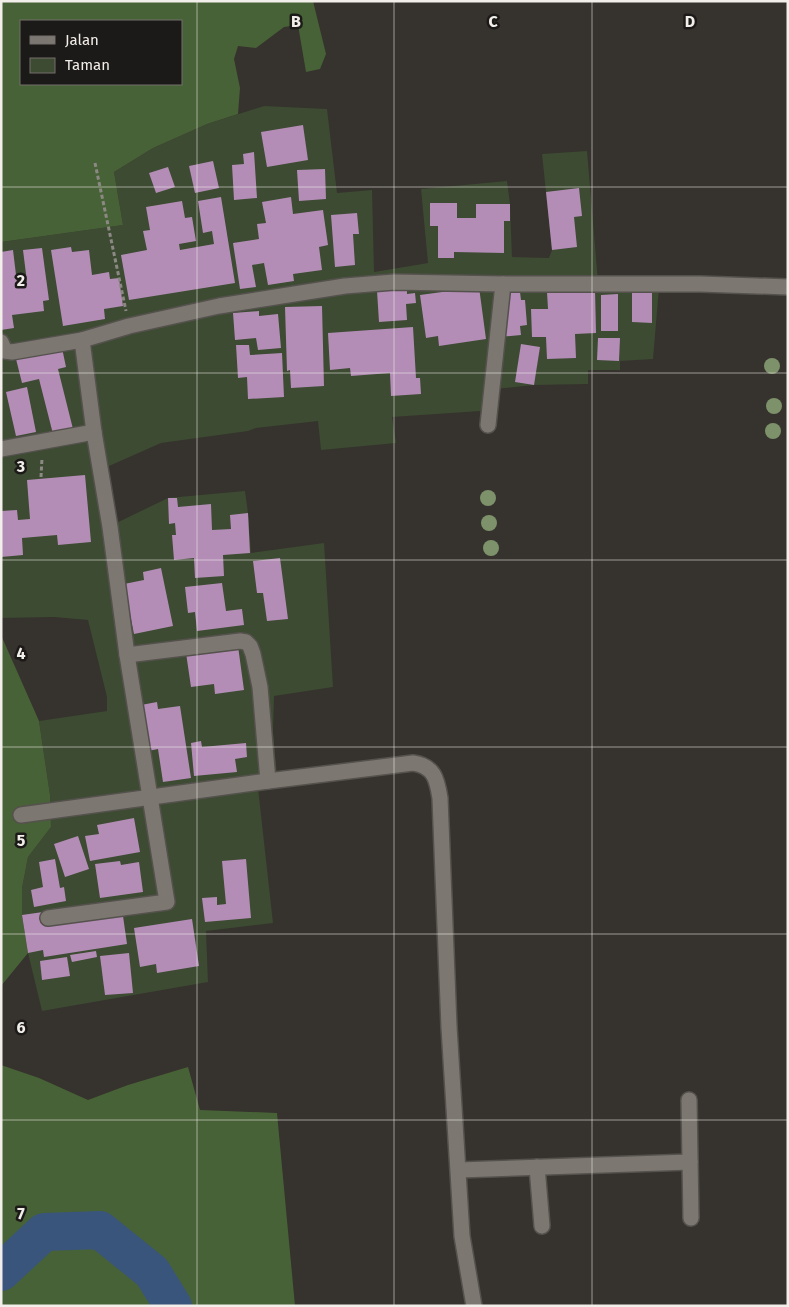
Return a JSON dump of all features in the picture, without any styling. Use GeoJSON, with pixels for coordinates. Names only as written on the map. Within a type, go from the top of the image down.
{"type":"FeatureCollection","features":[{"type":"Feature","properties":{"kind":"street"},"geometry":{"type":"LineString","coordinates":[[1,342],[5,351],[12,352],[82,340],[129,326],[219,306],[346,286],[394,282],[700,284],[788,287]]}},
{"type":"Feature","properties":{"kind":"street"},"geometry":{"type":"LineString","coordinates":[[488,425],[503,284]]}},
{"type":"Feature","properties":{"kind":"street"},"geometry":{"type":"LineString","coordinates":[[48,918],[167,902],[127,655],[82,340]]}},
{"type":"Feature","properties":{"kind":"street"},"geometry":{"type":"LineString","coordinates":[[1,449],[94,432]]}},
{"type":"Feature","properties":{"kind":"street"},"geometry":{"type":"LineString","coordinates":[[127,655],[246,642],[253,654],[260,687],[268,780]]}},
{"type":"Feature","properties":{"kind":"street"},"geometry":{"type":"LineString","coordinates":[[20,815],[268,780],[413,763],[422,764],[432,772],[436,779],[440,798],[449,1028],[462,1236],[474,1306]]}},
{"type":"Feature","properties":{"kind":"street"},"geometry":{"type":"LineString","coordinates":[[689,1100],[691,1218]]}},
{"type":"Feature","properties":{"kind":"street"},"geometry":{"type":"LineString","coordinates":[[459,1170],[690,1162]]}},
{"type":"Feature","properties":{"kind":"street"},"geometry":{"type":"LineString","coordinates":[[537,1167],[542,1226]]}},
{"type":"Feature","properties":{"kind":"path"},"geometry":{"type":"LineString","coordinates":[[95,164],[129,326]]}},
{"type":"Feature","properties":{"kind":"green space"},"geometry":{"type":"Polygon","coordinates":[[[1,1],[313,1],[326,54],[320,69],[306,72],[298,25],[284,27],[256,48],[238,46],[234,59],[240,88],[238,114],[207,124],[153,148],[114,172],[123,225],[1,242],[1,1]]]}},
{"type":"Feature","properties":{"kind":"green space"},"geometry":{"type":"Polygon","coordinates":[[[264,106],[327,109],[337,193],[372,190],[374,272],[428,263],[421,189],[507,181],[512,257],[549,258],[552,250],[542,154],[587,151],[598,282],[659,288],[653,359],[620,361],[620,370],[588,370],[588,384],[534,385],[495,389],[495,410],[392,417],[396,443],[321,450],[318,421],[256,428],[248,431],[161,443],[100,470],[110,526],[168,498],[245,491],[251,553],[324,543],[333,687],[274,696],[273,732],[277,776],[257,779],[273,923],[206,931],[208,982],[42,1011],[28,953],[22,915],[22,888],[28,857],[51,827],[50,795],[39,721],[107,711],[107,697],[88,620],[54,617],[1,618],[1,242],[123,225],[114,172],[153,148],[207,124],[264,106]]]}},
{"type":"Feature","properties":{"kind":"green space"},"geometry":{"type":"Polygon","coordinates":[[[1,635],[39,721],[50,795],[51,827],[28,857],[22,888],[22,915],[28,953],[1,986],[1,635]]]}},
{"type":"Feature","properties":{"kind":"green space"},"geometry":{"type":"Polygon","coordinates":[[[1,1065],[39,1078],[88,1100],[128,1085],[188,1067],[200,1110],[277,1113],[295,1306],[1,1306],[1,1065]]]}},
{"type":"Feature","properties":{"kind":"building"},"geometry":{"type":"Polygon","coordinates":[[[303,125],[308,160],[267,167],[261,132],[303,125]]]}},
{"type":"Feature","properties":{"kind":"building"},"geometry":{"type":"Polygon","coordinates":[[[254,152],[257,198],[234,200],[232,165],[244,164],[243,154],[254,152]]]}},
{"type":"Feature","properties":{"kind":"building"},"geometry":{"type":"Polygon","coordinates":[[[213,161],[219,188],[195,193],[189,166],[213,161]]]}},
{"type":"Feature","properties":{"kind":"building"},"geometry":{"type":"Polygon","coordinates":[[[168,167],[175,187],[156,193],[149,173],[168,167]]]}},
{"type":"Feature","properties":{"kind":"building"},"geometry":{"type":"Polygon","coordinates":[[[325,169],[326,199],[299,201],[297,170],[325,169]]]}},
{"type":"Feature","properties":{"kind":"building"},"geometry":{"type":"Polygon","coordinates":[[[579,188],[582,216],[574,217],[577,247],[552,250],[546,192],[579,188]]]}},
{"type":"Feature","properties":{"kind":"building"},"geometry":{"type":"Polygon","coordinates":[[[221,197],[235,283],[129,300],[121,255],[147,250],[143,231],[150,230],[146,207],[182,201],[185,218],[192,217],[196,241],[179,244],[180,250],[214,244],[212,231],[203,233],[198,201],[221,197]]]}},
{"type":"Feature","properties":{"kind":"building"},"geometry":{"type":"Polygon","coordinates":[[[291,197],[293,214],[323,210],[328,245],[319,247],[322,270],[293,274],[294,281],[268,285],[264,263],[252,265],[256,287],[240,289],[233,243],[259,239],[257,224],[266,223],[262,202],[291,197]]]}},
{"type":"Feature","properties":{"kind":"building"},"geometry":{"type":"Polygon","coordinates":[[[430,203],[457,203],[457,218],[476,218],[476,204],[510,204],[510,221],[504,221],[504,253],[454,252],[454,258],[438,258],[438,226],[430,226],[430,203]]]}},
{"type":"Feature","properties":{"kind":"building"},"geometry":{"type":"Polygon","coordinates":[[[357,213],[359,234],[353,234],[355,265],[335,267],[331,215],[357,213]]]}},
{"type":"Feature","properties":{"kind":"building"},"geometry":{"type":"Polygon","coordinates":[[[71,247],[72,252],[89,250],[92,275],[109,272],[110,279],[119,278],[123,306],[104,309],[105,319],[63,326],[51,250],[71,247]]]}},
{"type":"Feature","properties":{"kind":"building"},"geometry":{"type":"Polygon","coordinates":[[[42,248],[49,300],[43,301],[44,311],[12,315],[14,328],[1,330],[1,252],[13,250],[17,283],[27,282],[23,250],[42,248]]]}},
{"type":"Feature","properties":{"kind":"building"},"geometry":{"type":"Polygon","coordinates":[[[519,284],[521,300],[525,300],[527,325],[520,326],[521,335],[498,337],[506,287],[519,284]]]}},
{"type":"Feature","properties":{"kind":"building"},"geometry":{"type":"Polygon","coordinates":[[[479,287],[486,339],[439,346],[438,336],[426,338],[420,295],[479,287]]]}},
{"type":"Feature","properties":{"kind":"building"},"geometry":{"type":"Polygon","coordinates":[[[407,289],[407,294],[415,293],[416,303],[406,304],[407,320],[379,322],[377,291],[407,289]]]}},
{"type":"Feature","properties":{"kind":"building"},"geometry":{"type":"Polygon","coordinates":[[[595,290],[596,333],[575,334],[576,358],[547,359],[546,337],[532,337],[531,309],[548,309],[547,292],[595,290]]]}},
{"type":"Feature","properties":{"kind":"building"},"geometry":{"type":"Polygon","coordinates":[[[632,291],[652,291],[652,323],[632,322],[632,291]]]}},
{"type":"Feature","properties":{"kind":"building"},"geometry":{"type":"Polygon","coordinates":[[[618,294],[618,331],[601,331],[601,295],[618,294]]]}},
{"type":"Feature","properties":{"kind":"building"},"geometry":{"type":"Polygon","coordinates":[[[322,306],[324,386],[291,388],[290,370],[287,371],[285,307],[322,306]]]}},
{"type":"Feature","properties":{"kind":"building"},"geometry":{"type":"Polygon","coordinates":[[[259,311],[259,316],[278,314],[281,348],[258,350],[256,338],[235,340],[233,313],[259,311]]]}},
{"type":"Feature","properties":{"kind":"building"},"geometry":{"type":"Polygon","coordinates":[[[413,327],[416,378],[420,378],[421,394],[391,396],[390,373],[351,376],[350,368],[330,370],[328,333],[413,327]]]}},
{"type":"Feature","properties":{"kind":"building"},"geometry":{"type":"Polygon","coordinates":[[[598,338],[620,338],[619,361],[597,360],[598,338]]]}},
{"type":"Feature","properties":{"kind":"building"},"geometry":{"type":"Polygon","coordinates":[[[521,344],[540,347],[534,385],[515,382],[521,344]]]}},
{"type":"Feature","properties":{"kind":"building"},"geometry":{"type":"Polygon","coordinates":[[[236,345],[249,345],[250,355],[282,353],[284,397],[248,399],[247,377],[238,378],[236,345]]]}},
{"type":"Feature","properties":{"kind":"building"},"geometry":{"type":"Polygon","coordinates":[[[62,348],[66,367],[58,369],[73,429],[53,434],[39,379],[22,383],[16,359],[62,348]]]}},
{"type":"Feature","properties":{"kind":"building"},"geometry":{"type":"Polygon","coordinates":[[[27,387],[36,432],[16,436],[6,392],[27,387]]]}},
{"type":"Feature","properties":{"kind":"building"},"geometry":{"type":"Polygon","coordinates":[[[85,475],[91,542],[58,545],[57,535],[22,538],[23,555],[1,557],[1,511],[17,510],[18,520],[30,519],[27,480],[85,475]]]}},
{"type":"Feature","properties":{"kind":"building"},"geometry":{"type":"Polygon","coordinates":[[[168,498],[177,498],[178,507],[211,504],[212,530],[231,529],[230,515],[248,513],[250,553],[223,555],[224,576],[195,578],[194,558],[174,560],[172,535],[176,535],[175,523],[169,524],[168,498]]]}},
{"type":"Feature","properties":{"kind":"building"},"geometry":{"type":"Polygon","coordinates":[[[280,558],[288,619],[267,621],[263,593],[257,593],[253,561],[280,558]]]}},
{"type":"Feature","properties":{"kind":"building"},"geometry":{"type":"Polygon","coordinates":[[[161,568],[173,626],[134,634],[124,584],[144,580],[143,572],[161,568]]]}},
{"type":"Feature","properties":{"kind":"building"},"geometry":{"type":"Polygon","coordinates":[[[222,583],[226,611],[242,609],[244,625],[197,631],[195,612],[188,613],[185,587],[222,583]]]}},
{"type":"Feature","properties":{"kind":"building"},"geometry":{"type":"Polygon","coordinates":[[[238,646],[244,690],[215,694],[214,684],[191,687],[186,653],[238,646]]]}},
{"type":"Feature","properties":{"kind":"building"},"geometry":{"type":"Polygon","coordinates":[[[157,702],[158,709],[180,706],[191,778],[163,782],[158,749],[148,751],[141,705],[157,702]]]}},
{"type":"Feature","properties":{"kind":"building"},"geometry":{"type":"Polygon","coordinates":[[[201,741],[202,747],[246,743],[247,757],[235,759],[237,772],[194,776],[191,743],[201,741]]]}},
{"type":"Feature","properties":{"kind":"building"},"geometry":{"type":"Polygon","coordinates":[[[134,818],[140,852],[90,861],[85,836],[99,834],[97,825],[134,818]]]}},
{"type":"Feature","properties":{"kind":"building"},"geometry":{"type":"Polygon","coordinates":[[[78,836],[89,869],[65,877],[54,844],[78,836]]]}},
{"type":"Feature","properties":{"kind":"building"},"geometry":{"type":"Polygon","coordinates":[[[55,859],[60,888],[64,887],[66,901],[34,907],[31,890],[43,887],[39,862],[55,859]]]}},
{"type":"Feature","properties":{"kind":"building"},"geometry":{"type":"Polygon","coordinates":[[[246,859],[251,918],[205,922],[202,898],[217,897],[217,905],[226,904],[222,861],[246,859]]]}},
{"type":"Feature","properties":{"kind":"building"},"geometry":{"type":"Polygon","coordinates":[[[120,861],[121,865],[139,862],[143,892],[100,898],[95,864],[120,861]]]}},
{"type":"Feature","properties":{"kind":"building"},"geometry":{"type":"Polygon","coordinates":[[[122,909],[127,944],[44,957],[43,950],[28,953],[22,915],[43,912],[44,922],[122,909]]]}},
{"type":"Feature","properties":{"kind":"building"},"geometry":{"type":"Polygon","coordinates":[[[192,919],[199,966],[157,973],[156,964],[140,967],[134,928],[192,919]]]}},
{"type":"Feature","properties":{"kind":"building"},"geometry":{"type":"Polygon","coordinates":[[[96,951],[97,957],[72,962],[70,955],[96,951]]]}},
{"type":"Feature","properties":{"kind":"building"},"geometry":{"type":"Polygon","coordinates":[[[129,953],[133,993],[105,995],[100,956],[129,953]]]}},
{"type":"Feature","properties":{"kind":"building"},"geometry":{"type":"Polygon","coordinates":[[[67,957],[70,976],[42,980],[40,961],[67,957]]]}},
{"type":"Feature","properties":{"kind":"waterway"},"geometry":{"type":"LineString","coordinates":[[1,1272],[44,1232],[100,1230],[152,1272],[173,1306]]}}]}
